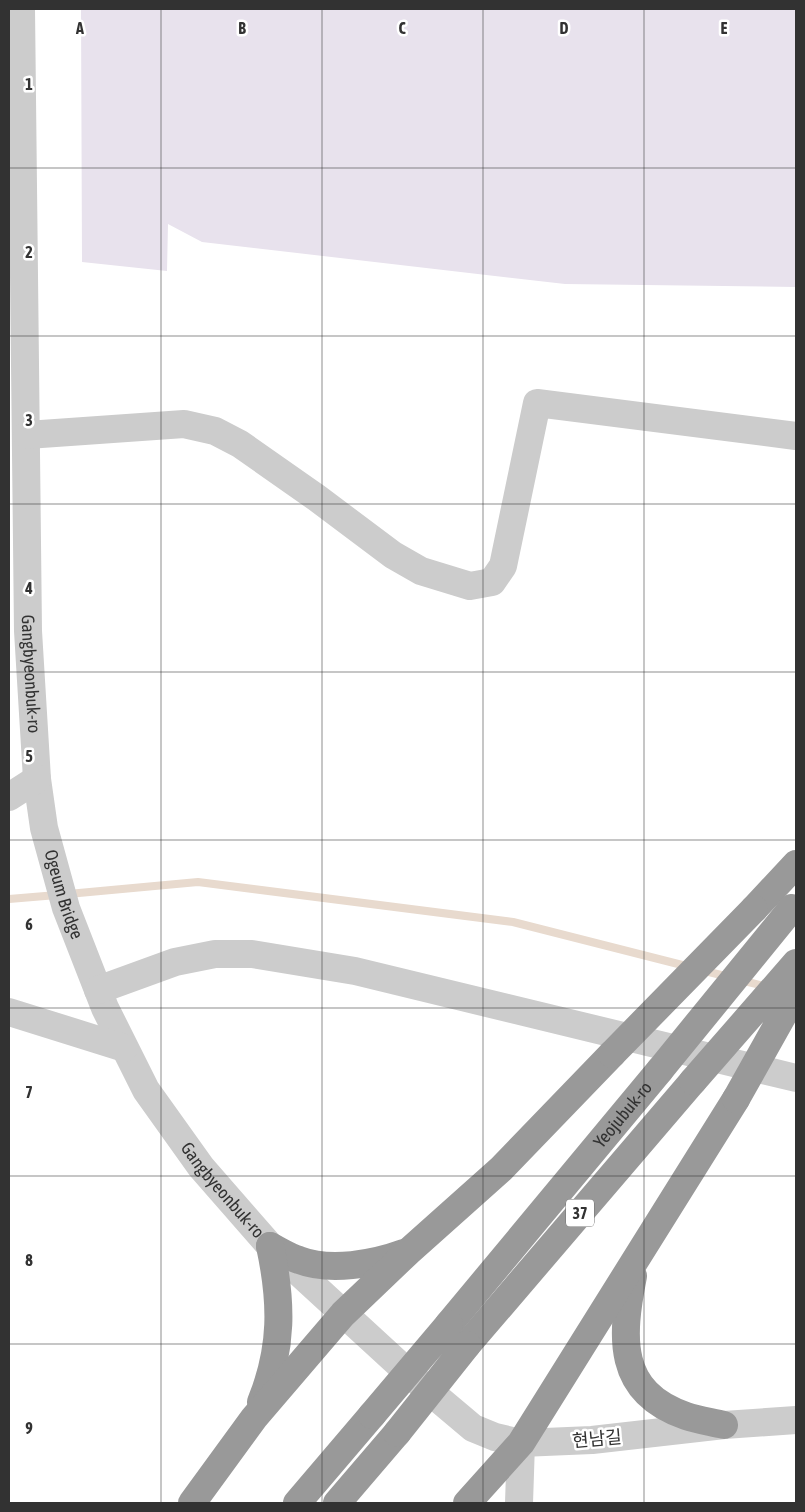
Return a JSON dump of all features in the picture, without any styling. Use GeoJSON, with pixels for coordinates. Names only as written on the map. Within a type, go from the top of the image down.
{"type":"FeatureCollection","features":[{"type":"Feature","properties":{"kind":"highway"},"geometry":{"type":"LineString","coordinates":[[192,1503],[254,1418],[343,1314],[408,1252],[501,1169],[796,864]]}},
{"type":"Feature","properties":{"kind":"highway","name":"Yeojubuk-ro"},"geometry":{"type":"LineString","coordinates":[[297,1503],[449,1324],[794,906]]}},
{"type":"Feature","properties":{"kind":"highway","name":"Yeojubuk-ro"},"geometry":{"type":"LineString","coordinates":[[338,1503],[467,1345],[796,963]]}},
{"type":"Feature","properties":{"kind":"highway"},"geometry":{"type":"LineString","coordinates":[[467,1503],[521,1443],[636,1262],[736,1099],[796,992]]}},
{"type":"Feature","properties":{"kind":"highway"},"geometry":{"type":"LineString","coordinates":[[270,1246],[301,1261],[355,1265],[383,1261],[408,1252]]}},
{"type":"Feature","properties":{"kind":"highway"},"geometry":{"type":"LineString","coordinates":[[254,1418],[269,1382],[276,1352],[278,1287],[270,1246]]}},
{"type":"Feature","properties":{"kind":"highway"},"geometry":{"type":"LineString","coordinates":[[636,1262],[625,1330],[628,1360],[638,1383],[660,1404],[686,1416],[724,1425]]}},
{"type":"Feature","properties":{"kind":"street","name":"Gangbyeonbuk-ro"},"geometry":{"type":"LineString","coordinates":[[21,9],[28,631],[37,779],[44,828]]}},
{"type":"Feature","properties":{"kind":"street"},"geometry":{"type":"LineString","coordinates":[[26,435],[184,424],[215,431],[240,444],[302,487],[392,555],[421,571],[470,586],[492,582],[502,566],[537,403],[796,436]]}},
{"type":"Feature","properties":{"kind":"street"},"geometry":{"type":"LineString","coordinates":[[9,796],[37,779]]}},
{"type":"Feature","properties":{"kind":"street","name":"Ogeum Bridge"},"geometry":{"type":"LineString","coordinates":[[44,828],[66,908],[84,958]]}},
{"type":"Feature","properties":{"kind":"street"},"geometry":{"type":"LineString","coordinates":[[98,990],[175,962],[215,954],[252,954],[355,972],[796,1078]]}},
{"type":"Feature","properties":{"kind":"street","name":"Gangbyeonbuk-ro"},"geometry":{"type":"LineString","coordinates":[[84,958],[124,1048],[146,1090],[173,1131],[201,1167],[270,1246],[416,1380]]}},
{"type":"Feature","properties":{"kind":"street"},"geometry":{"type":"LineString","coordinates":[[9,1012],[124,1048]]}},
{"type":"Feature","properties":{"kind":"street","name":"현남길"},"geometry":{"type":"LineString","coordinates":[[416,1380],[474,1428],[495,1437],[521,1443],[592,1440],[724,1425],[796,1420]]}},
{"type":"Feature","properties":{"kind":"street"},"geometry":{"type":"LineString","coordinates":[[519,1503],[521,1443]]}},
{"type":"Feature","properties":{"kind":"shaded area"},"geometry":{"type":"Polygon","coordinates":[[[81,9],[796,9],[796,287],[565,284],[202,242],[168,224],[167,271],[82,262],[81,9]]]}},
{"type":"Feature","properties":{"kind":"waterway"},"geometry":{"type":"LineString","coordinates":[[68,894],[198,882],[513,922],[690,967]]}},
{"type":"Feature","properties":{"kind":"waterway"},"geometry":{"type":"LineString","coordinates":[[9,899],[57,895]]}},
{"type":"Feature","properties":{"kind":"waterway"},"geometry":{"type":"LineString","coordinates":[[701,970],[729,977]]}},
{"type":"Feature","properties":{"kind":"waterway"},"geometry":{"type":"LineString","coordinates":[[740,980],[768,987]]}}]}
